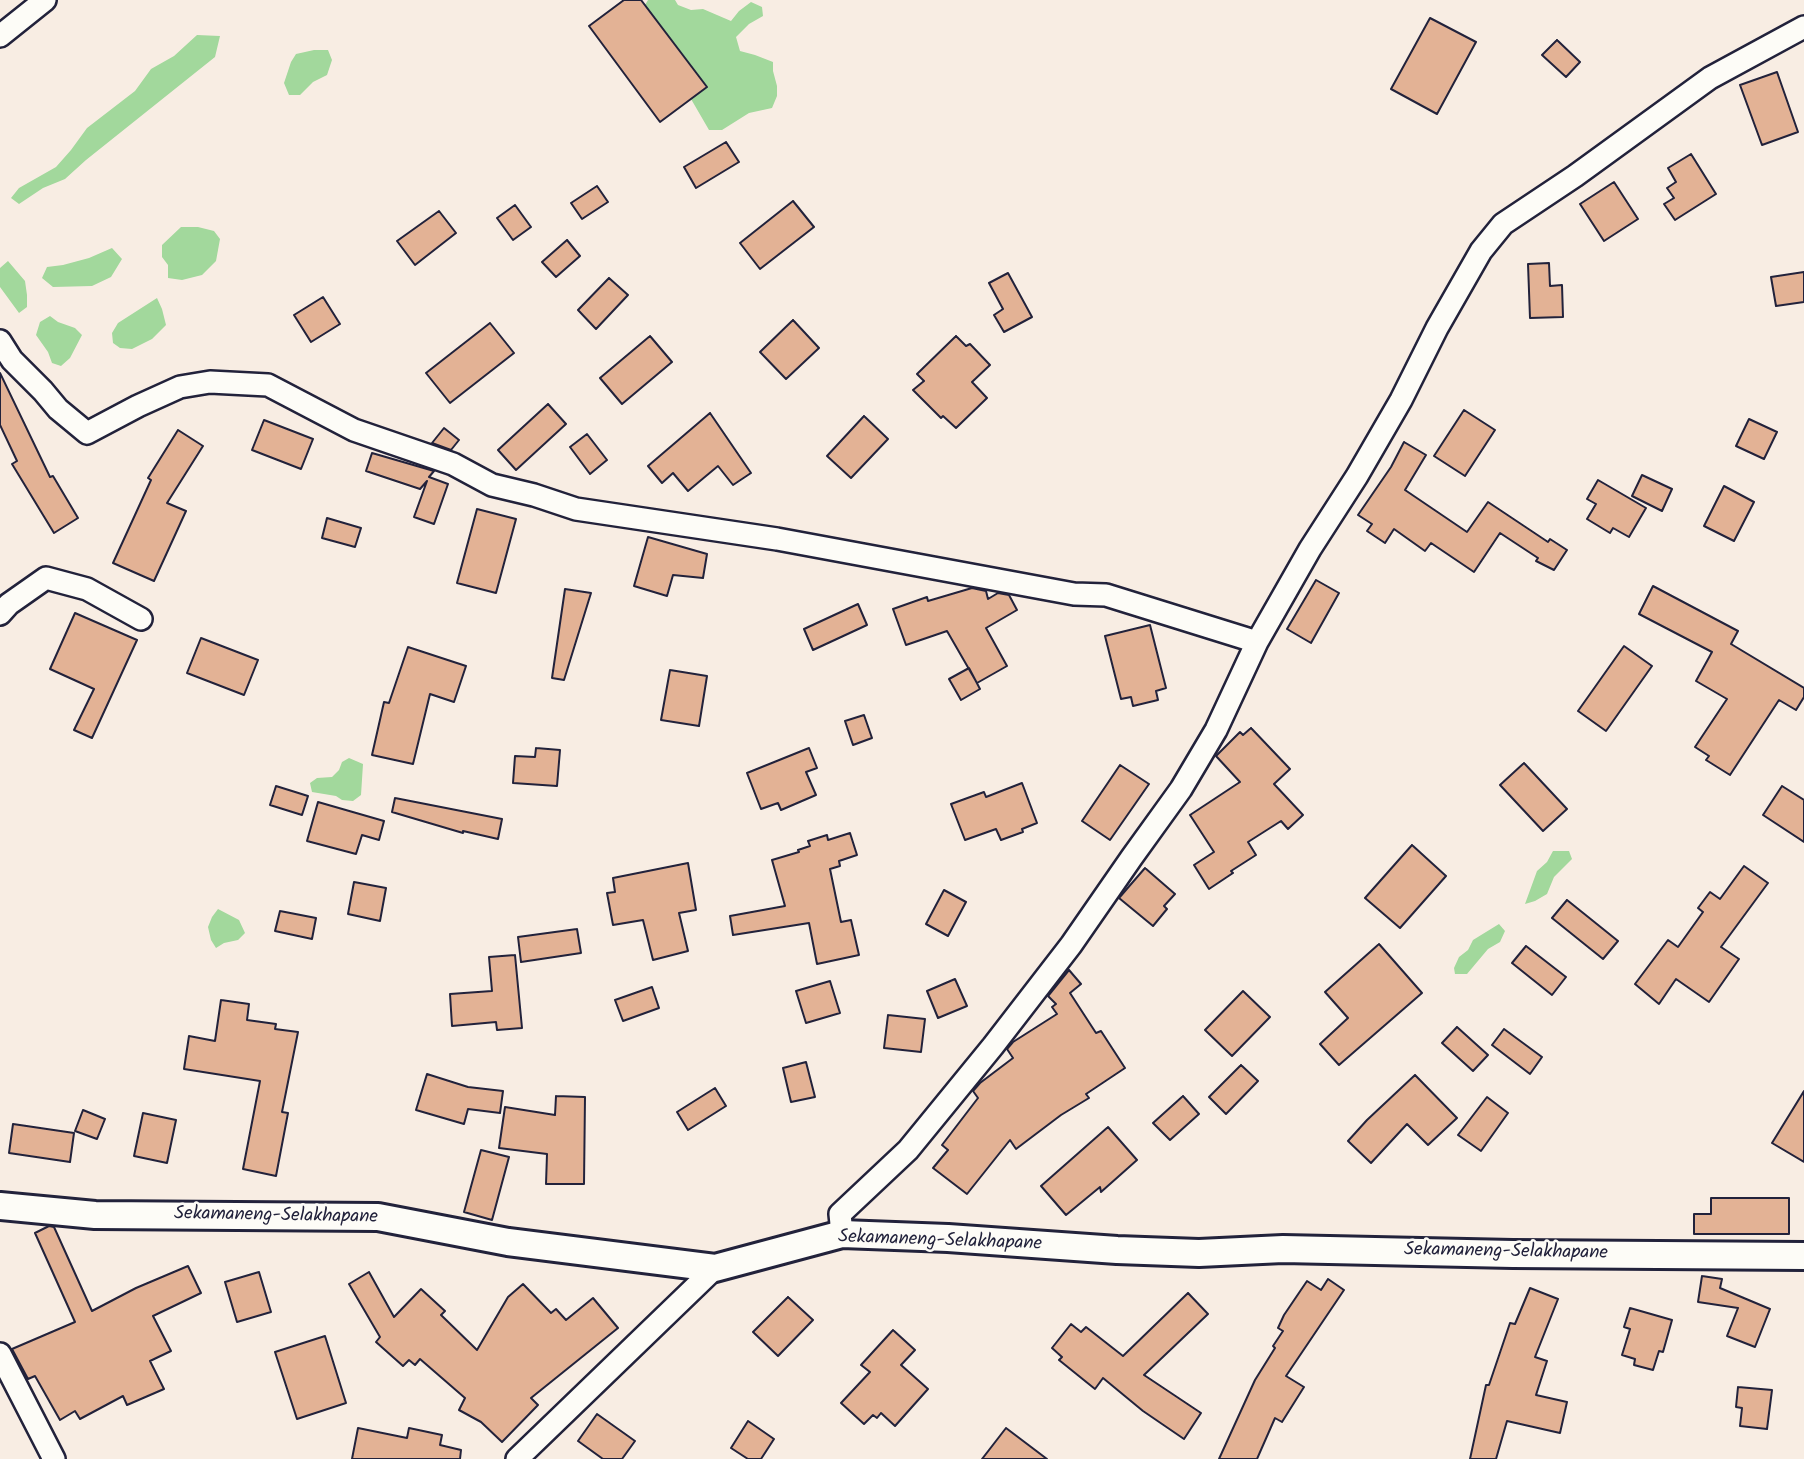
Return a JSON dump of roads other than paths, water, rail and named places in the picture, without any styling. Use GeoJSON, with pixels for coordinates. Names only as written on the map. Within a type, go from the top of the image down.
{"type":"FeatureCollection","features":[{"type":"Feature","properties":{"kind":"street"},"geometry":{"type":"LineString","coordinates":[[0,36],[45,0]]}},
{"type":"Feature","properties":{"kind":"street"},"geometry":{"type":"LineString","coordinates":[[842,1234],[840,1214],[908,1150],[993,1046],[1071,946],[1181,789],[1216,730],[1257,642],[1401,400],[1437,328],[1481,251],[1503,224],[1575,176],[1710,78],[1804,27]]}},
{"type":"Feature","properties":{"kind":"street"},"geometry":{"type":"LineString","coordinates":[[0,341],[12,360],[58,409],[87,433],[180,387],[210,382],[268,385],[354,430],[453,464],[492,485],[576,509],[778,538],[1074,594],[1106,595],[1257,642]]}},
{"type":"Feature","properties":{"kind":"street"},"geometry":{"type":"LineString","coordinates":[[0,614],[9,604],[46,578],[88,589],[141,619]]}},
{"type":"Feature","properties":{"kind":"street","name":"Sekamaneng-Selakhapane"},"geometry":{"type":"LineString","coordinates":[[0,1206],[95,1215],[377,1217],[508,1242],[715,1268],[842,1234],[1199,1253],[1283,1248],[1501,1254],[1804,1256]]}},
{"type":"Feature","properties":{"kind":"street"},"geometry":{"type":"LineString","coordinates":[[517,1459],[715,1268]]}},
{"type":"Feature","properties":{"kind":"street"},"geometry":{"type":"LineString","coordinates":[[0,1354],[54,1459]]}}]}
